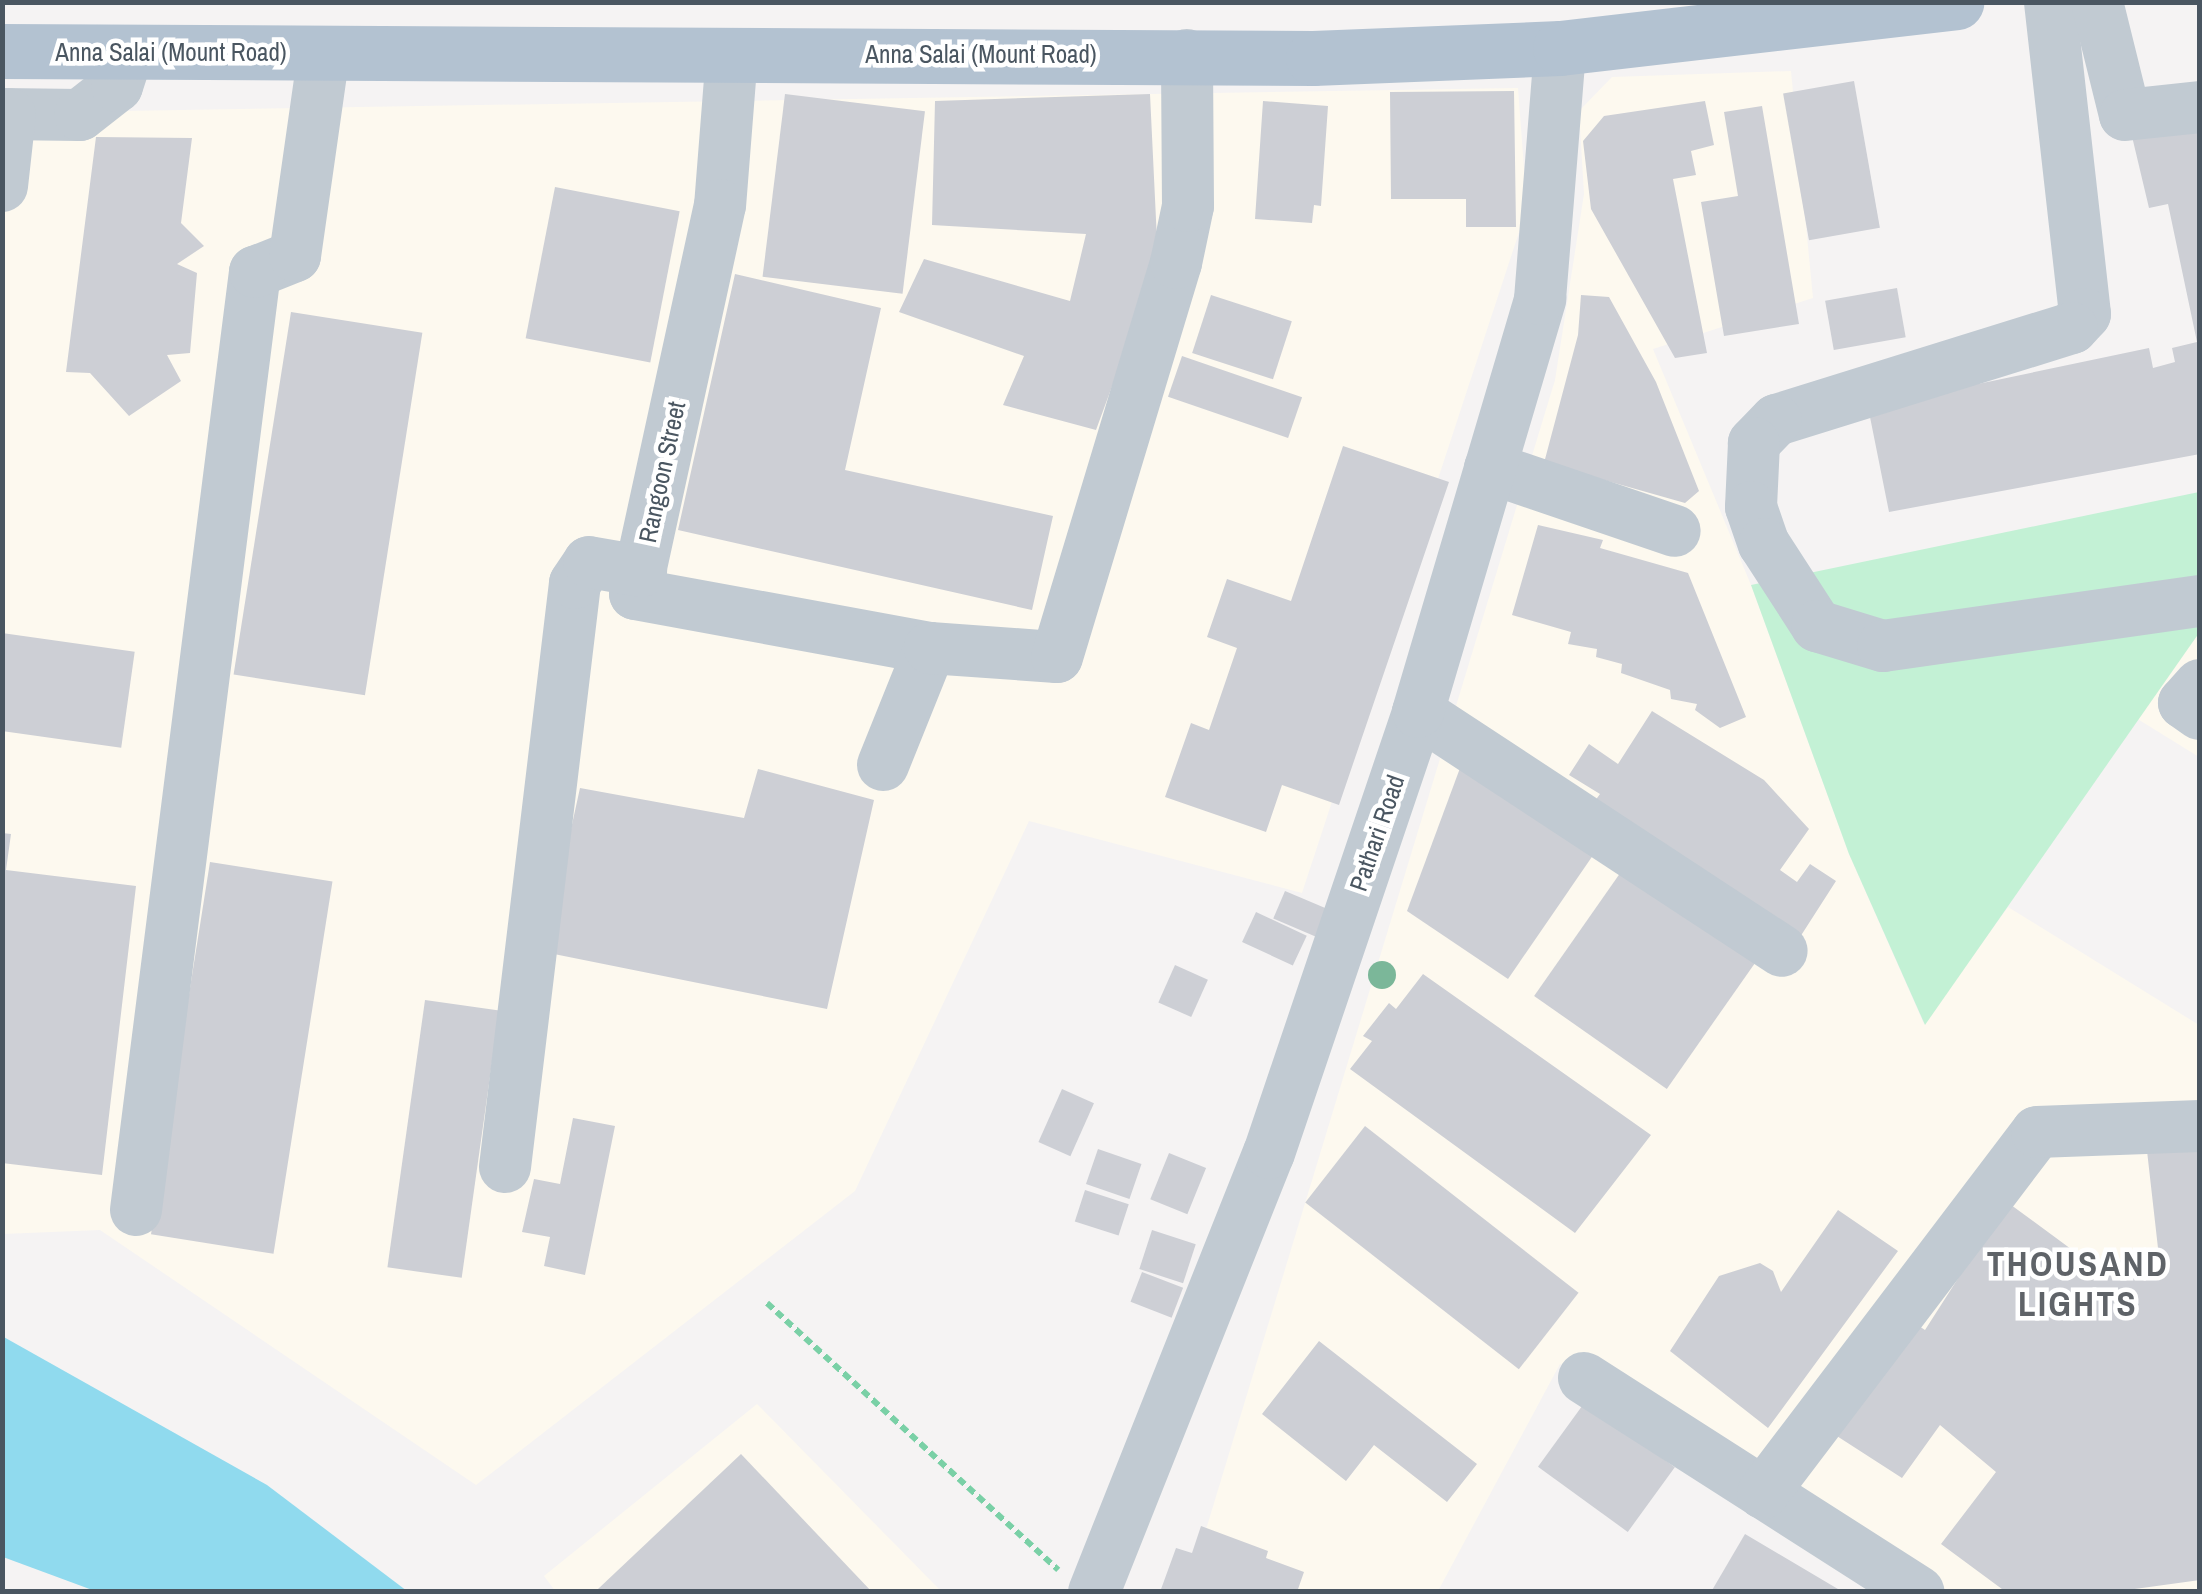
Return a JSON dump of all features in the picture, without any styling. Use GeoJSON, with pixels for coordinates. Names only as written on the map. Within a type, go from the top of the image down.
{"type":"FeatureCollection","features":[{"type":"Feature","properties":{"kind":"main road","name":"Anna Salai (Mount Road)"},"geometry":{"type":"LineString","coordinates":[[2,51],[1188,55],[1560,48],[1956,2]]}},
{"type":"Feature","properties":{"kind":"street"},"geometry":{"type":"LineString","coordinates":[[2050,2],[2086,314],[2072,328],[1776,420],[1754,443],[1751,507],[1764,544],[1816,626],[1883,646],[2200,601]]}},
{"type":"Feature","properties":{"kind":"street"},"geometry":{"type":"LineString","coordinates":[[2096,2],[2125,115],[2200,107]]}},
{"type":"Feature","properties":{"kind":"street","name":"Pathari Road"},"geometry":{"type":"LineString","coordinates":[[1080,1585],[1269,1153],[1418,712],[1540,300],[1560,48]]}},
{"type":"Feature","properties":{"kind":"street"},"geometry":{"type":"LineString","coordinates":[[2,186],[6,114],[80,114],[103,102],[117,86],[128,52]]}},
{"type":"Feature","properties":{"kind":"street"},"geometry":{"type":"LineString","coordinates":[[136,1210],[255,272],[294,256],[324,52]]}},
{"type":"Feature","properties":{"kind":"street","name":"Rangoon Street"},"geometry":{"type":"LineString","coordinates":[[732,54],[720,206],[635,594],[930,648],[1056,656],[1176,263],[1188,206],[1188,55]]}},
{"type":"Feature","properties":{"kind":"street"},"geometry":{"type":"LineString","coordinates":[[1490,468],[1675,531]]}},
{"type":"Feature","properties":{"kind":"street"},"geometry":{"type":"LineString","coordinates":[[505,1168],[575,583],[589,562],[640,571]]}},
{"type":"Feature","properties":{"kind":"street"},"geometry":{"type":"LineString","coordinates":[[883,766],[930,648]]}},
{"type":"Feature","properties":{"kind":"street"},"geometry":{"type":"LineString","coordinates":[[2200,685],[2184,703],[2200,714]]}},
{"type":"Feature","properties":{"kind":"street"},"geometry":{"type":"LineString","coordinates":[[1418,712],[1782,951]]}},
{"type":"Feature","properties":{"kind":"street"},"geometry":{"type":"LineString","coordinates":[[1762,1492],[2037,1132],[2200,1126]]}},
{"type":"Feature","properties":{"kind":"street"},"geometry":{"type":"LineString","coordinates":[[1584,1378],[1918,1592]]}},
{"type":"Feature","properties":{"kind":"path"},"geometry":{"type":"LineString","coordinates":[[768,1302],[1080,1585]]}},
{"type":"Feature","properties":{"kind":"shaded area"},"geometry":{"type":"Polygon","coordinates":[[[1791,71],[1813,298],[1653,349],[1751,585],[1849,854],[1924,1024],[2008,907],[2199,1025],[2199,1591],[1936,1591],[1560,1364],[1438,1591],[1187,1592],[1555,380],[1584,194],[1579,111],[1612,77],[1791,71]]]}},
{"type":"Feature","properties":{"kind":"shaded area"},"geometry":{"type":"Polygon","coordinates":[[[1518,88],[1527,208],[1302,893],[1029,821],[855,1191],[476,1485],[100,1230],[3,1234],[2,113],[1518,88]]]}},
{"type":"Feature","properties":{"kind":"shaded area"},"geometry":{"type":"Polygon","coordinates":[[[2199,633],[2199,757],[2136,718],[2199,633]]]}},
{"type":"Feature","properties":{"kind":"shaded area"},"geometry":{"type":"Polygon","coordinates":[[[757,1404],[941,1591],[556,1592],[544,1576],[757,1404]]]}},
{"type":"Feature","properties":{"kind":"green space"},"geometry":{"type":"Polygon","coordinates":[[[2199,492],[2199,633],[1925,1025],[1849,854],[1751,585],[2199,492]]]}},
{"type":"Feature","properties":{"kind":"water"},"geometry":{"type":"Polygon","coordinates":[[[2,1336],[267,1485],[407,1591],[95,1591],[3,1557],[2,1336]]]}},
{"type":"Feature","properties":{"kind":"building"},"geometry":{"type":"Polygon","coordinates":[[[1854,81],[1880,228],[1809,240],[1783,94],[1854,81]]]}},
{"type":"Feature","properties":{"kind":"building"},"geometry":{"type":"Polygon","coordinates":[[[1514,91],[1516,227],[1466,227],[1466,199],[1391,199],[1390,92],[1514,91]]]}},
{"type":"Feature","properties":{"kind":"building"},"geometry":{"type":"Polygon","coordinates":[[[785,94],[925,111],[903,294],[763,277],[785,94]]]}},
{"type":"Feature","properties":{"kind":"building"},"geometry":{"type":"Polygon","coordinates":[[[1150,94],[1158,261],[1096,430],[1003,405],[1024,356],[899,312],[924,259],[1070,301],[1086,234],[932,225],[935,101],[1150,94]]]}},
{"type":"Feature","properties":{"kind":"building"},"geometry":{"type":"Polygon","coordinates":[[[1263,101],[1328,106],[1321,206],[1314,205],[1312,223],[1255,219],[1263,101]]]}},
{"type":"Feature","properties":{"kind":"building"},"geometry":{"type":"Polygon","coordinates":[[[1705,101],[1714,145],[1691,151],[1696,175],[1673,179],[1707,353],[1675,358],[1591,209],[1583,141],[1604,116],[1705,101]]]}},
{"type":"Feature","properties":{"kind":"building"},"geometry":{"type":"Polygon","coordinates":[[[1762,106],[1799,324],[1724,336],[1701,202],[1738,196],[1724,112],[1762,106]]]}},
{"type":"Feature","properties":{"kind":"building"},"geometry":{"type":"Polygon","coordinates":[[[2200,118],[2200,454],[1889,512],[1868,407],[2149,348],[2153,368],[2175,362],[2172,348],[2197,342],[2168,204],[2149,208],[2130,128],[2200,118]]]}},
{"type":"Feature","properties":{"kind":"building"},"geometry":{"type":"Polygon","coordinates":[[[96,137],[192,138],[181,223],[204,246],[177,264],[197,273],[190,353],[167,355],[181,381],[129,416],[90,373],[66,372],[96,137]]]}},
{"type":"Feature","properties":{"kind":"building"},"geometry":{"type":"Polygon","coordinates":[[[555,187],[680,211],[650,362],[526,338],[555,187]]]}},
{"type":"Feature","properties":{"kind":"building"},"geometry":{"type":"Polygon","coordinates":[[[735,274],[881,308],[845,470],[1053,516],[1032,610],[678,530],[735,274]]]}},
{"type":"Feature","properties":{"kind":"building"},"geometry":{"type":"Polygon","coordinates":[[[1897,288],[1906,337],[1834,350],[1825,301],[1897,288]]]}},
{"type":"Feature","properties":{"kind":"building"},"geometry":{"type":"Polygon","coordinates":[[[1211,295],[1292,321],[1273,379],[1192,353],[1211,295]]]}},
{"type":"Feature","properties":{"kind":"building"},"geometry":{"type":"Polygon","coordinates":[[[1581,295],[1609,297],[1656,382],[1699,491],[1685,503],[1544,463],[1578,335],[1581,295]]]}},
{"type":"Feature","properties":{"kind":"building"},"geometry":{"type":"Polygon","coordinates":[[[291,312],[422,333],[365,695],[234,674],[291,312]]]}},
{"type":"Feature","properties":{"kind":"building"},"geometry":{"type":"Polygon","coordinates":[[[1182,356],[1302,397],[1288,438],[1168,397],[1182,356]]]}},
{"type":"Feature","properties":{"kind":"building"},"geometry":{"type":"Polygon","coordinates":[[[1343,446],[1449,482],[1339,805],[1282,785],[1266,832],[1165,797],[1191,723],[1209,730],[1237,648],[1207,637],[1227,579],[1291,601],[1343,446]]]}},
{"type":"Feature","properties":{"kind":"building"},"geometry":{"type":"Polygon","coordinates":[[[1538,525],[1603,540],[1600,548],[1688,573],[1746,717],[1720,728],[1695,710],[1697,704],[1671,699],[1670,690],[1621,673],[1622,664],[1596,657],[1597,649],[1568,644],[1571,632],[1512,615],[1538,525]]]}},
{"type":"Feature","properties":{"kind":"building"},"geometry":{"type":"Polygon","coordinates":[[[2,633],[135,652],[121,748],[2,731],[2,633]]]}},
{"type":"Feature","properties":{"kind":"building"},"geometry":{"type":"Polygon","coordinates":[[[1652,711],[1764,780],[1809,829],[1780,870],[1797,882],[1810,864],[1836,881],[1793,948],[1589,809],[1600,794],[1569,775],[1589,744],[1618,764],[1652,711]]]}},
{"type":"Feature","properties":{"kind":"building"},"geometry":{"type":"Polygon","coordinates":[[[1463,760],[1598,848],[1508,979],[1407,911],[1463,760]]]}},
{"type":"Feature","properties":{"kind":"building"},"geometry":{"type":"Polygon","coordinates":[[[758,769],[874,800],[827,1009],[544,952],[580,788],[744,818],[758,769]]]}},
{"type":"Feature","properties":{"kind":"building"},"geometry":{"type":"Polygon","coordinates":[[[2,833],[11,834],[6,870],[136,886],[102,1175],[2,1163],[2,833]]]}},
{"type":"Feature","properties":{"kind":"building"},"geometry":{"type":"Polygon","coordinates":[[[210,862],[332,881],[273,1254],[151,1234],[210,862]]]}},
{"type":"Feature","properties":{"kind":"building"},"geometry":{"type":"Polygon","coordinates":[[[1623,869],[1756,962],[1667,1089],[1534,996],[1623,869]]]}},
{"type":"Feature","properties":{"kind":"building"},"geometry":{"type":"Polygon","coordinates":[[[1285,891],[1341,915],[1329,942],[1273,919],[1285,891]]]}},
{"type":"Feature","properties":{"kind":"building"},"geometry":{"type":"Polygon","coordinates":[[[1256,912],[1307,936],[1293,966],[1242,942],[1256,912]]]}},
{"type":"Feature","properties":{"kind":"building"},"geometry":{"type":"Polygon","coordinates":[[[1175,965],[1208,980],[1191,1017],[1158,1002],[1175,965]]]}},
{"type":"Feature","properties":{"kind":"building"},"geometry":{"type":"Polygon","coordinates":[[[1423,974],[1651,1135],[1575,1233],[1350,1069],[1372,1041],[1363,1036],[1389,1003],[1396,1009],[1423,974]]]}},
{"type":"Feature","properties":{"kind":"building"},"geometry":{"type":"Polygon","coordinates":[[[425,1000],[499,1010],[462,1278],[387,1267],[425,1000]]]}},
{"type":"Feature","properties":{"kind":"building"},"geometry":{"type":"Polygon","coordinates":[[[1062,1089],[1094,1103],[1070,1156],[1038,1142],[1062,1089]]]}},
{"type":"Feature","properties":{"kind":"building"},"geometry":{"type":"Polygon","coordinates":[[[573,1118],[615,1126],[585,1275],[544,1266],[550,1237],[522,1232],[534,1179],[560,1184],[573,1118]]]}},
{"type":"Feature","properties":{"kind":"building"},"geometry":{"type":"Polygon","coordinates":[[[1365,1126],[1579,1293],[1519,1369],[1305,1202],[1365,1126]]]}},
{"type":"Feature","properties":{"kind":"building"},"geometry":{"type":"Polygon","coordinates":[[[2146,1142],[2200,1150],[2200,1580],[2113,1592],[2006,1592],[1941,1544],[1996,1472],[1940,1425],[1902,1478],[1826,1429],[1902,1315],[1925,1330],[2007,1202],[2090,1263],[2159,1257],[2146,1142]]]}},
{"type":"Feature","properties":{"kind":"building"},"geometry":{"type":"Polygon","coordinates":[[[1098,1149],[1141,1164],[1129,1199],[1086,1184],[1098,1149]]]}},
{"type":"Feature","properties":{"kind":"building"},"geometry":{"type":"Polygon","coordinates":[[[1169,1153],[1206,1168],[1187,1214],[1150,1199],[1169,1153]]]}},
{"type":"Feature","properties":{"kind":"building"},"geometry":{"type":"Polygon","coordinates":[[[1085,1190],[1129,1204],[1119,1236],[1075,1221],[1085,1190]]]}},
{"type":"Feature","properties":{"kind":"building"},"geometry":{"type":"Polygon","coordinates":[[[1838,1210],[1898,1251],[1768,1428],[1670,1351],[1719,1276],[1760,1263],[1773,1271],[1781,1292],[1838,1210]]]}},
{"type":"Feature","properties":{"kind":"building"},"geometry":{"type":"Polygon","coordinates":[[[1152,1230],[1196,1244],[1183,1283],[1139,1269],[1152,1230]]]}},
{"type":"Feature","properties":{"kind":"building"},"geometry":{"type":"Polygon","coordinates":[[[1142,1272],[1183,1288],[1172,1318],[1131,1302],[1142,1272]]]}},
{"type":"Feature","properties":{"kind":"building"},"geometry":{"type":"Polygon","coordinates":[[[1319,1341],[1477,1464],[1447,1502],[1374,1445],[1346,1481],[1262,1414],[1319,1341]]]}},
{"type":"Feature","properties":{"kind":"building"},"geometry":{"type":"Polygon","coordinates":[[[1585,1402],[1675,1467],[1628,1532],[1538,1467],[1585,1402]]]}},
{"type":"Feature","properties":{"kind":"building"},"geometry":{"type":"Polygon","coordinates":[[[741,1454],[872,1592],[600,1592],[598,1589],[741,1454]]]}},
{"type":"Feature","properties":{"kind":"building"},"geometry":{"type":"Polygon","coordinates":[[[1201,1526],[1268,1551],[1266,1558],[1304,1572],[1297,1592],[1160,1592],[1176,1548],[1192,1553],[1201,1526]]]}},
{"type":"Feature","properties":{"kind":"building"},"geometry":{"type":"Polygon","coordinates":[[[1745,1534],[1843,1592],[1711,1592],[1745,1534]]]}},
{"type":"Feature","properties":{"kind":"district","name":"THOUSAND LIGHTS"},"geometry":{"type":"Point","coordinates":[2078,1284]}}]}
